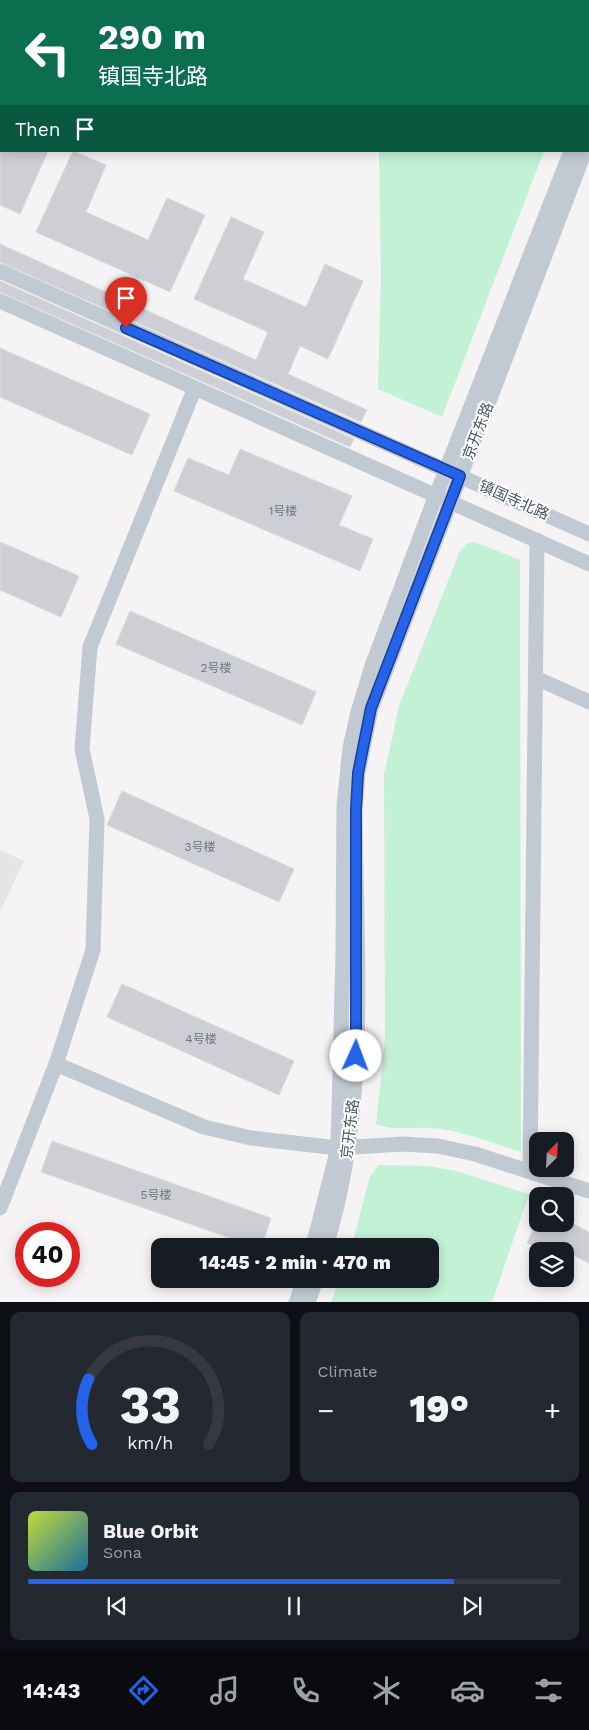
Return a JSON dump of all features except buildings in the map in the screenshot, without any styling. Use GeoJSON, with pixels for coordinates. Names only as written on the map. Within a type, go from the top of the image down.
{"type":"FeatureCollection","features":[{"type":"Feature","properties":{"kind":"street","name":"京开东路"},"geometry":{"type":"LineString","coordinates":[[328,1238],[338,1205],[343,1148],[357,1040],[356,810],[358,773],[371,708],[451,501],[453,473],[571,152]]}},
{"type":"Feature","properties":{"kind":"street","name":"京开东路"},"geometry":{"type":"LineString","coordinates":[[315,1238],[343,1148],[344,805],[348,757],[358,712],[372,666],[436,495],[453,473],[585,152]]}},
{"type":"Feature","properties":{"kind":"street","name":"镇国寺北路"},"geometry":{"type":"LineString","coordinates":[[0,271],[589,534]]}},
{"type":"Feature","properties":{"kind":"street","name":"镇国寺北路"},"geometry":{"type":"LineString","coordinates":[[0,302],[194,390],[451,501],[589,564]]}},
{"type":"Feature","properties":{"kind":"street"},"geometry":{"type":"LineString","coordinates":[[0,1208],[6,1173],[56,1064],[93,950],[97,819],[82,749],[90,647],[194,390]]}},
{"type":"Feature","properties":{"kind":"street"},"geometry":{"type":"LineString","coordinates":[[530,1132],[537,540]]}},
{"type":"Feature","properties":{"kind":"street"},"geometry":{"type":"LineString","coordinates":[[536,678],[589,702]]}},
{"type":"Feature","properties":{"kind":"street"},"geometry":{"type":"LineString","coordinates":[[56,1064],[204,1127],[251,1138],[343,1148],[402,1144],[438,1146],[475,1154],[529,1171]]}},
{"type":"Feature","properties":{"kind":"street"},"geometry":{"type":"LineString","coordinates":[[551,1178],[589,1191]]}},
{"type":"Feature","properties":{"kind":"street"},"geometry":{"type":"LineString","coordinates":[[296,1302],[301,1288]]}},
{"type":"Feature","properties":{"kind":"street"},"geometry":{"type":"LineString","coordinates":[[308,1302],[313,1288]]}},
{"type":"Feature","properties":{"kind":"shaded area"},"geometry":{"type":"Polygon","coordinates":[[[0,850],[24,861],[0,912],[0,850]]]}},
{"type":"Feature","properties":{"kind":"green space"},"geometry":{"type":"Polygon","coordinates":[[[379,152],[544,152],[442,417],[378,389],[381,277],[379,152]]]}},
{"type":"Feature","properties":{"kind":"green space"},"geometry":{"type":"Polygon","coordinates":[[[475,542],[520,560],[521,1152],[451,1131],[433,1128],[390,1128],[376,1124],[385,1040],[384,775],[399,706],[459,553],[466,544],[475,542]]]}},
{"type":"Feature","properties":{"kind":"green space"},"geometry":{"type":"Polygon","coordinates":[[[379,1165],[428,1166],[456,1171],[529,1194],[492,1302],[331,1302],[336,1288],[439,1288],[439,1238],[354,1238],[370,1176],[379,1165]]]}},
{"type":"Feature","properties":{"kind":"route"},"geometry":{"type":"LineString","coordinates":[[126,328],[460,476],[371,708],[365,733],[358,773],[356,810],[356,1056]]}}]}
